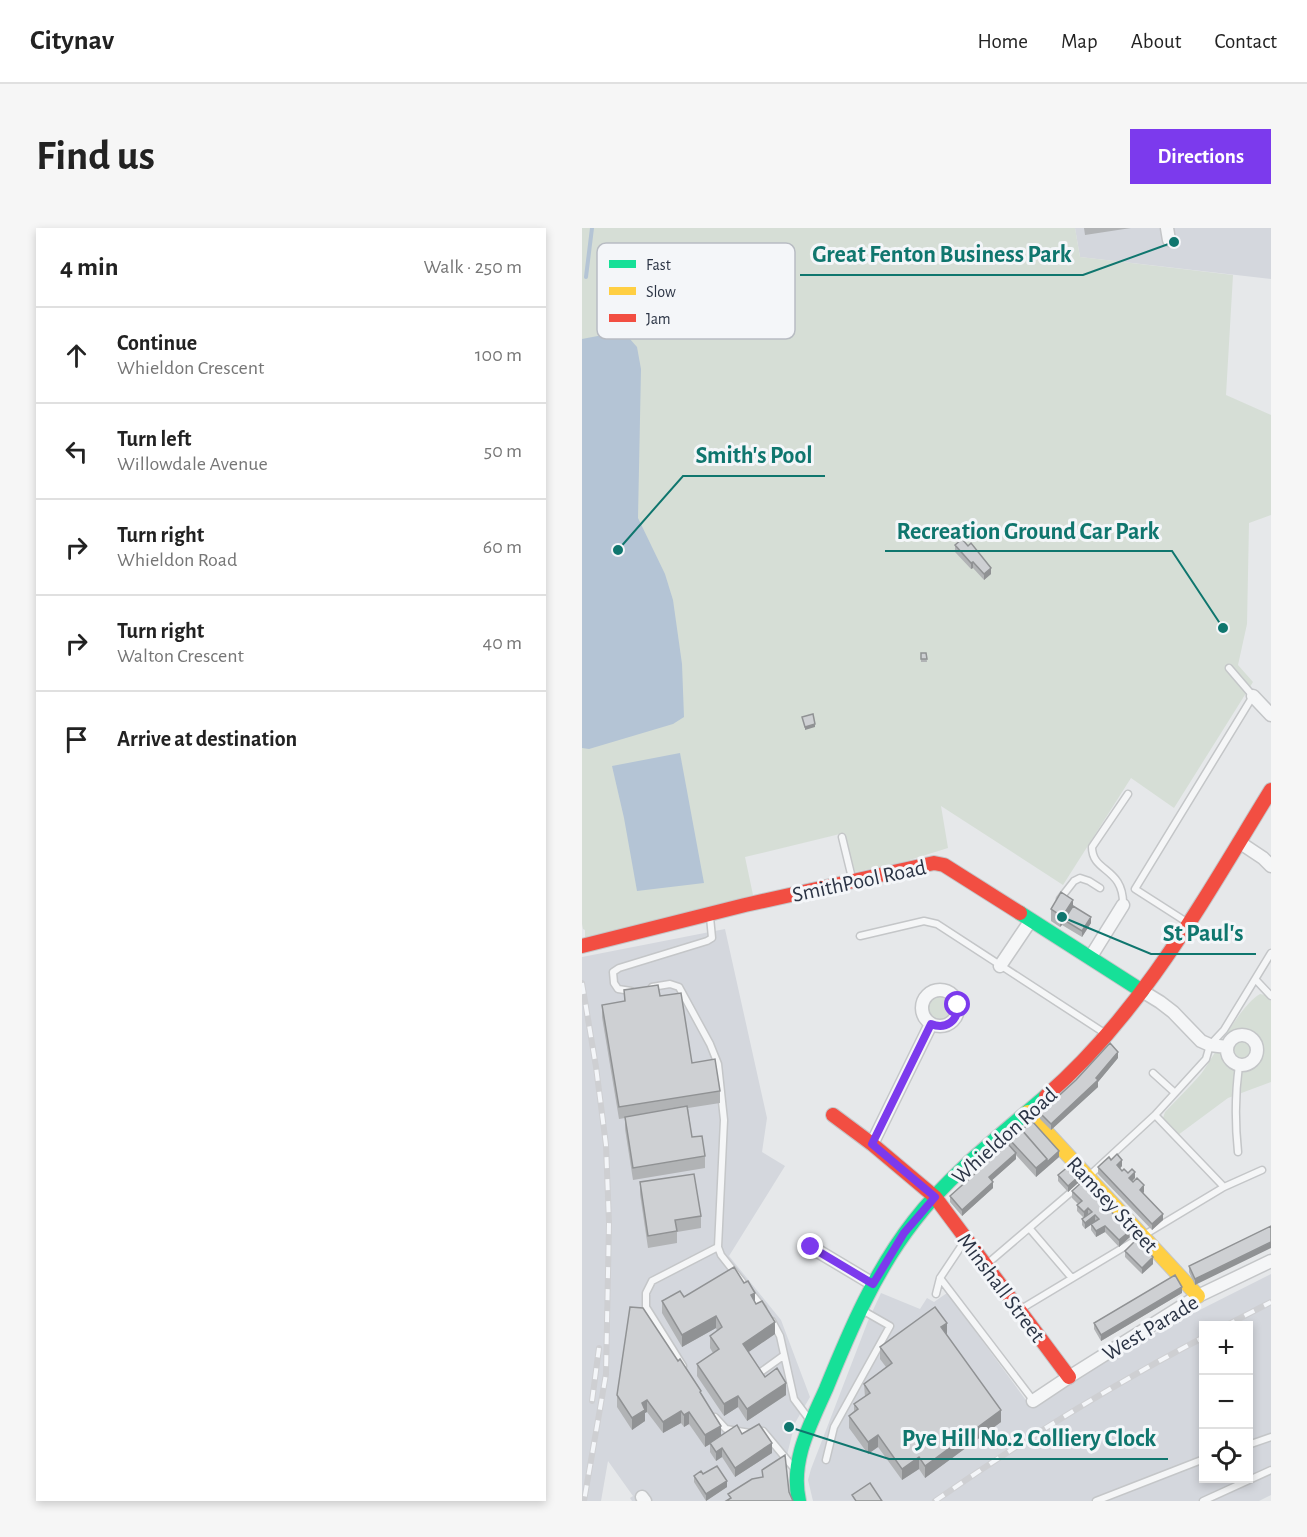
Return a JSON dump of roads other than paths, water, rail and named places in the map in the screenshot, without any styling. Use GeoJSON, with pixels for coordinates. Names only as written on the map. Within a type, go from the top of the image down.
{"type":"FeatureCollection","features":[{"type":"Feature","properties":{"kind":"street"},"geometry":{"type":"LineString","coordinates":[[1253,696],[1271,715]]}},
{"type":"Feature","properties":{"kind":"street","name":"Whieldon Road"},"geometry":{"type":"LineString","coordinates":[[799,1501],[797,1471],[802,1446],[873,1284],[904,1233],[935,1197],[1084,1063],[1142,992],[1271,790]]}},
{"type":"Feature","properties":{"kind":"street"},"geometry":{"type":"LineString","coordinates":[[1239,842],[1271,866]]}},
{"type":"Feature","properties":{"kind":"street","name":"SmithPool Road"},"geometry":{"type":"LineString","coordinates":[[584,946],[710,914],[934,863],[944,865],[1040,922],[1142,992]]}},
{"type":"Feature","properties":{"kind":"street"},"geometry":{"type":"LineString","coordinates":[[1090,958],[1124,905]]}},
{"type":"Feature","properties":{"kind":"street"},"geometry":{"type":"LineString","coordinates":[[1000,966],[1040,922]]}},
{"type":"Feature","properties":{"kind":"street"},"geometry":{"type":"LineString","coordinates":[[1142,992],[1160,1002],[1201,1041],[1210,1045],[1227,1047]]}},
{"type":"Feature","properties":{"kind":"street"},"geometry":{"type":"LineString","coordinates":[[872,1144],[931,1024]]}},
{"type":"Feature","properties":{"kind":"street"},"geometry":{"type":"LineString","coordinates":[[1244,1035],[1253,1040],[1257,1047],[1255,1058],[1251,1063],[1239,1065],[1231,1062],[1227,1047],[1237,1036],[1244,1035]]}},
{"type":"Feature","properties":{"kind":"street","name":"Ramsey Street"},"geometry":{"type":"LineString","coordinates":[[1028,1112],[1198,1296]]}},
{"type":"Feature","properties":{"kind":"street","name":"Minshall Street"},"geometry":{"type":"LineString","coordinates":[[833,1115],[872,1144],[935,1197],[1069,1377]]}},
{"type":"Feature","properties":{"kind":"street"},"geometry":{"type":"LineString","coordinates":[[811,1247],[873,1284]]}},
{"type":"Feature","properties":{"kind":"street","name":"West Parade"},"geometry":{"type":"LineString","coordinates":[[1033,1401],[1198,1296],[1271,1262]]}},
{"type":"Feature","properties":{"kind":"lane"},"geometry":{"type":"LineString","coordinates":[[1188,923],[1135,889],[1253,696],[1229,668]]}},
{"type":"Feature","properties":{"kind":"lane"},"geometry":{"type":"LineString","coordinates":[[1124,905],[1124,893],[1118,880],[1096,862],[1092,855],[1092,847],[1128,794]]}},
{"type":"Feature","properties":{"kind":"lane"},"geometry":{"type":"LineString","coordinates":[[842,837],[853,881]]}},
{"type":"Feature","properties":{"kind":"lane"},"geometry":{"type":"LineString","coordinates":[[1054,909],[1066,890],[1080,878],[1100,888]]}},
{"type":"Feature","properties":{"kind":"lane"},"geometry":{"type":"LineString","coordinates":[[638,989],[628,991],[618,989],[614,983],[613,972],[619,968],[707,942],[712,938],[710,914]]}},
{"type":"Feature","properties":{"kind":"lane"},"geometry":{"type":"LineString","coordinates":[[860,936],[924,921],[937,924],[1107,1035]]}},
{"type":"Feature","properties":{"kind":"lane"},"geometry":{"type":"LineString","coordinates":[[987,1265],[1088,1178],[1155,1115],[1206,1059],[1210,1045],[1224,1030],[1271,953]]}},
{"type":"Feature","properties":{"kind":"lane"},"geometry":{"type":"LineString","coordinates":[[1256,980],[1271,996]]}},
{"type":"Feature","properties":{"kind":"lane"},"geometry":{"type":"LineString","coordinates":[[649,988],[670,984],[679,987],[716,1055],[724,1119],[718,1247],[721,1255],[751,1291],[777,1328],[794,1399],[812,1422]]}},
{"type":"Feature","properties":{"kind":"lane"},"geometry":{"type":"LineString","coordinates":[[1238,1152],[1236,1082],[1239,1065]]}},
{"type":"Feature","properties":{"kind":"lane"},"geometry":{"type":"LineString","coordinates":[[1153,1073],[1174,1092]]}},
{"type":"Feature","properties":{"kind":"lane"},"geometry":{"type":"LineString","coordinates":[[1155,1115],[1224,1187]]}},
{"type":"Feature","properties":{"kind":"lane"},"geometry":{"type":"LineString","coordinates":[[1020,1310],[1071,1277],[1143,1237],[1224,1187],[1262,1170]]}},
{"type":"Feature","properties":{"kind":"lane"},"geometry":{"type":"LineString","coordinates":[[1030,1229],[1071,1277]]}},
{"type":"Feature","properties":{"kind":"lane"},"geometry":{"type":"LineString","coordinates":[[936,1294],[940,1278],[966,1239]]}},
{"type":"Feature","properties":{"kind":"lane"},"geometry":{"type":"LineString","coordinates":[[688,1375],[646,1307],[646,1293],[652,1281],[718,1247]]}},
{"type":"Feature","properties":{"kind":"lane"},"geometry":{"type":"LineString","coordinates":[[940,1278],[1033,1401]]}},
{"type":"Feature","properties":{"kind":"lane"},"geometry":{"type":"LineString","coordinates":[[826,1460],[834,1427],[890,1326],[862,1309]]}},
{"type":"Feature","properties":{"kind":"lane"},"geometry":{"type":"LineString","coordinates":[[758,1374],[783,1356]]}},
{"type":"Feature","properties":{"kind":"lane"},"geometry":{"type":"LineString","coordinates":[[712,1413],[718,1423],[726,1429],[749,1433],[763,1431],[797,1471]]}},
{"type":"Feature","properties":{"kind":"lane"},"geometry":{"type":"LineString","coordinates":[[1253,1443],[1271,1437]]}},
{"type":"Feature","properties":{"kind":"lane"},"geometry":{"type":"LineString","coordinates":[[1096,1501],[1199,1461]]}},
{"type":"Feature","properties":{"kind":"lane"},"geometry":{"type":"LineString","coordinates":[[1203,1501],[1271,1470]]}},
{"type":"Feature","properties":{"kind":"water"},"geometry":{"type":"Polygon","coordinates":[[[597,336],[597,339],[630,339],[637,347],[641,369],[638,518],[665,574],[673,600],[682,664],[684,717],[673,724],[589,749],[582,748],[582,339],[597,336]]]}},
{"type":"Feature","properties":{"kind":"water"},"geometry":{"type":"Polygon","coordinates":[[[680,753],[704,883],[637,891],[612,766],[680,753]]]}},
{"type":"Feature","properties":{"kind":"waterway"},"geometry":{"type":"LineString","coordinates":[[586,277],[592,228]]}},
{"type":"Feature","properties":{"kind":"railway"},"geometry":{"type":"LineString","coordinates":[[582,983],[606,1145],[609,1223],[606,1374],[584,1501]]}},
{"type":"Feature","properties":{"kind":"railway"},"geometry":{"type":"LineString","coordinates":[[1235,1321],[1271,1302]]}},
{"type":"Feature","properties":{"kind":"railway"},"geometry":{"type":"LineString","coordinates":[[935,1501],[1067,1415],[1199,1340]]}},
{"type":"Feature","properties":{"kind":"railway"},"geometry":{"type":"LineString","coordinates":[[592,1401],[599,1348]]}},
{"type":"Feature","properties":{"kind":"place","name":"Great Fenton Business Park"},"geometry":{"type":"Point","coordinates":[1174,242]}},
{"type":"Feature","properties":{"kind":"place","name":"Smith's Pool"},"geometry":{"type":"Point","coordinates":[618,550]}},
{"type":"Feature","properties":{"kind":"place","name":"Recreation Ground Car Park"},"geometry":{"type":"Point","coordinates":[1223,628]}},
{"type":"Feature","properties":{"kind":"place","name":"St Paul's"},"geometry":{"type":"Point","coordinates":[1062,917]}},
{"type":"Feature","properties":{"kind":"place","name":"Pye Hill No.2 Colliery Clock"},"geometry":{"type":"Point","coordinates":[789,1427]}}]}
